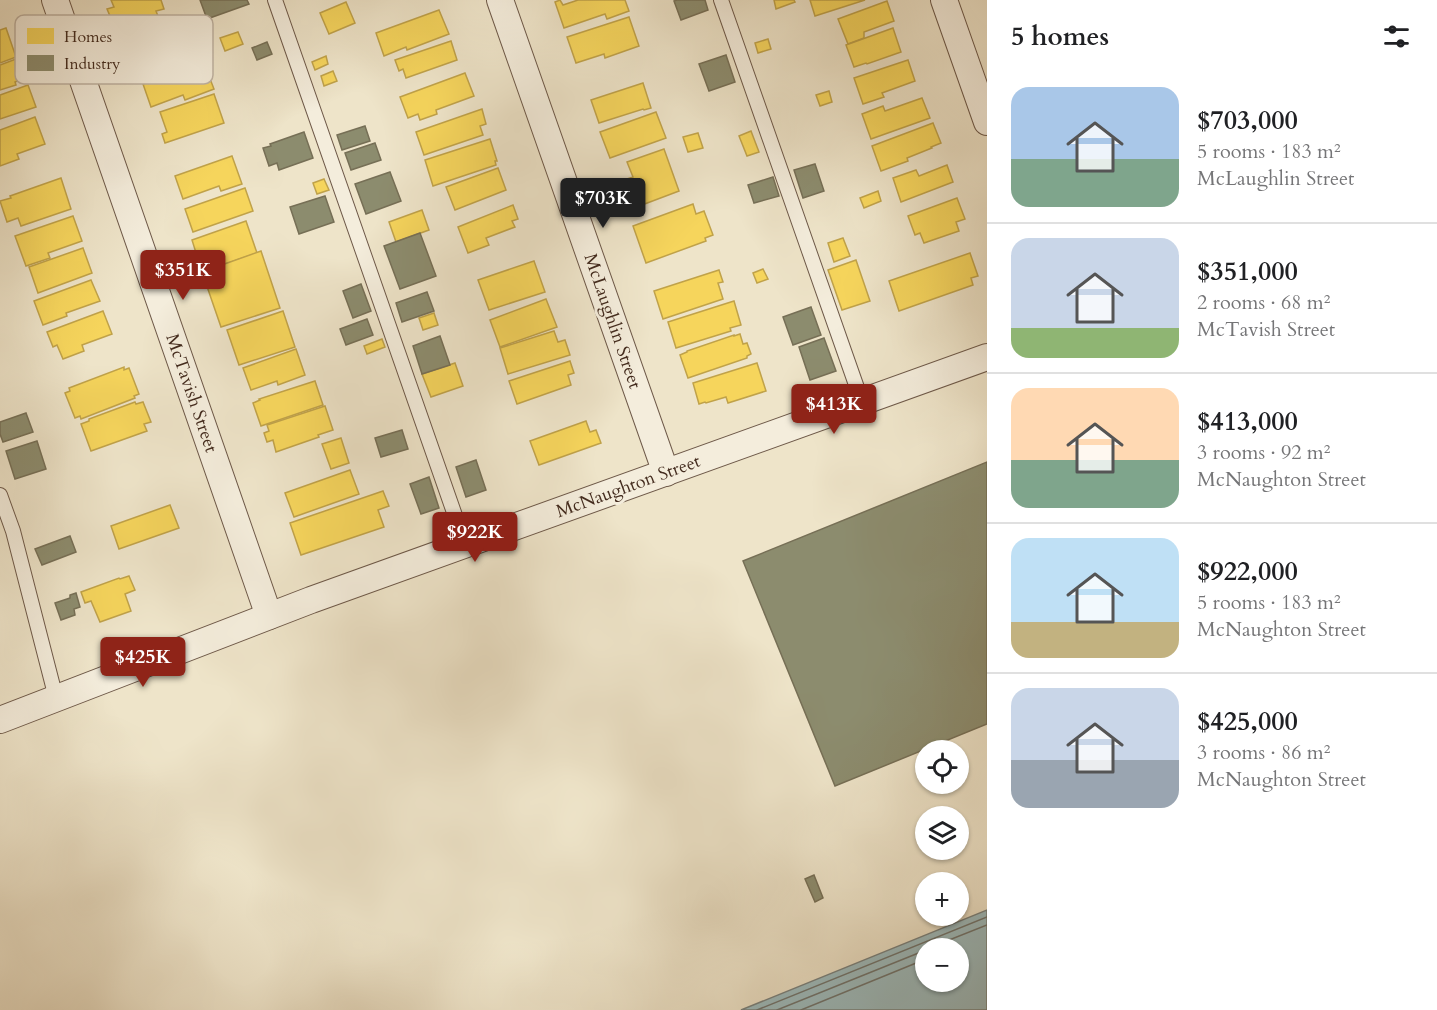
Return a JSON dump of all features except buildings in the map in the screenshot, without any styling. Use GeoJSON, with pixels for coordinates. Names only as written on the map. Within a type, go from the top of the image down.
{"type":"FeatureCollection","features":[{"type":"Feature","properties":{"kind":"street","name":"McTavish Street"},"geometry":{"type":"LineString","coordinates":[[56,0],[61,15]]}},
{"type":"Feature","properties":{"kind":"street","name":"McLaughlin Street"},"geometry":{"type":"LineString","coordinates":[[500,0],[666,473]]}},
{"type":"Feature","properties":{"kind":"street"},"geometry":{"type":"LineString","coordinates":[[944,0],[987,122]]}},
{"type":"Feature","properties":{"kind":"street","name":"McTavish Street"},"geometry":{"type":"LineString","coordinates":[[85,84],[269,616]]}},
{"type":"Feature","properties":{"kind":"street","name":"McNaughton Street"},"geometry":{"type":"LineString","coordinates":[[0,720],[311,600],[987,357]]}},
{"type":"Feature","properties":{"kind":"lane"},"geometry":{"type":"LineString","coordinates":[[275,0],[465,544]]}},
{"type":"Feature","properties":{"kind":"lane"},"geometry":{"type":"LineString","coordinates":[[720,0],[862,402]]}},
{"type":"Feature","properties":{"kind":"lane"},"geometry":{"type":"LineString","coordinates":[[0,495],[13,531],[56,698]]}},
{"type":"Feature","properties":{"kind":"water"},"geometry":{"type":"Polygon","coordinates":[[[987,910],[987,1010],[741,1010],[915,939],[915,992],[969,992],[969,938],[918,938],[948,926],[969,926],[969,917],[987,910]]]}}]}
